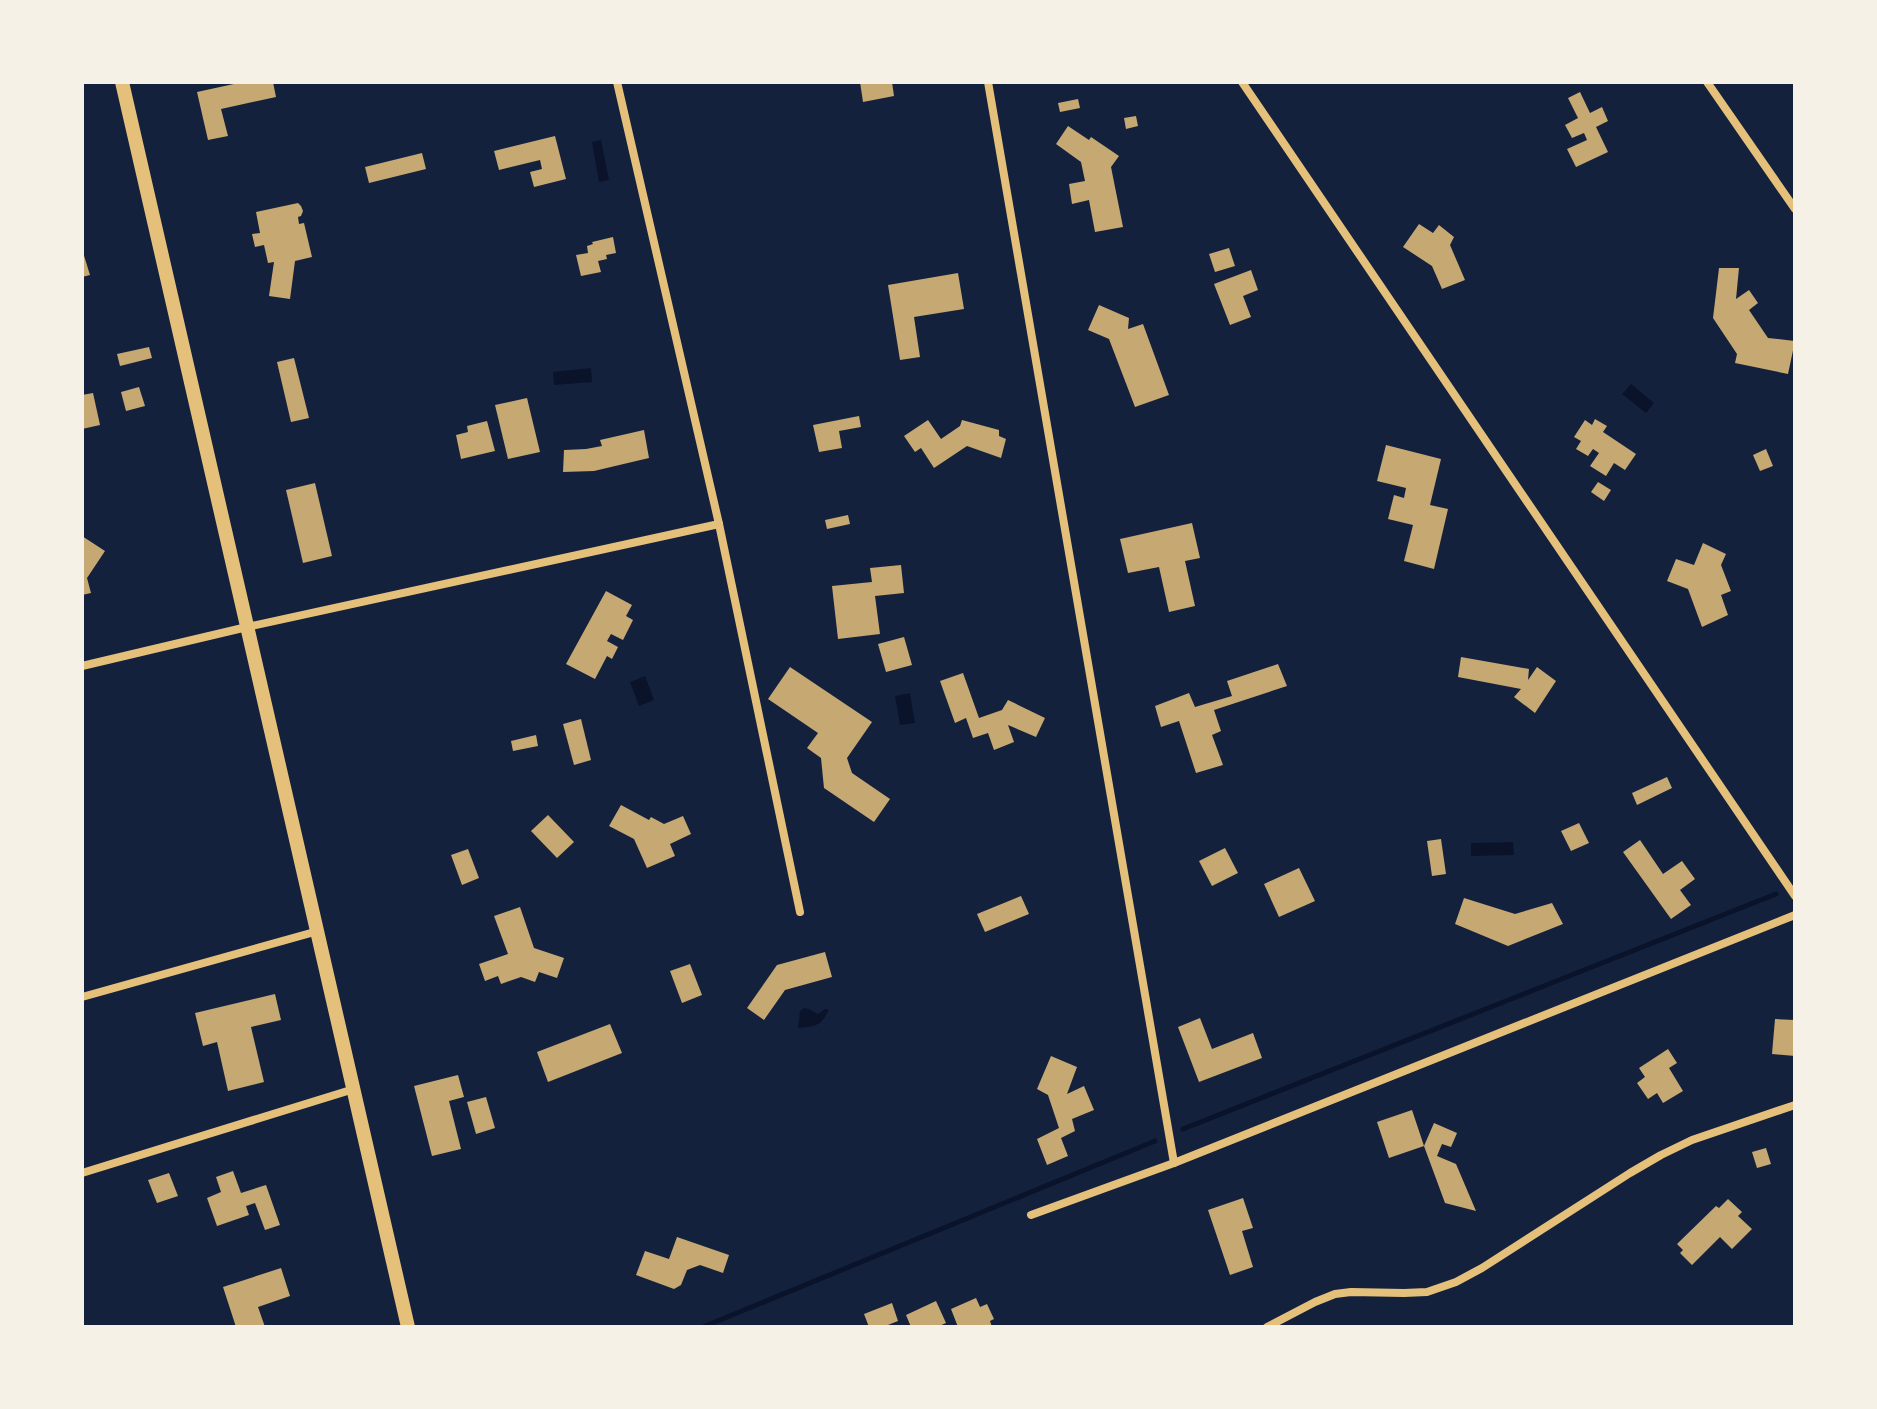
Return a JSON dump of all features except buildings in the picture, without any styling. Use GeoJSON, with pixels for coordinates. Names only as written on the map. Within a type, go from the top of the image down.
{"type":"FeatureCollection","features":[{"type":"Feature","properties":{"kind":"main road"},"geometry":{"type":"LineString","coordinates":[[122,82],[408,1327]]}},
{"type":"Feature","properties":{"kind":"street"},"geometry":{"type":"LineString","coordinates":[[617,82],[719,524],[800,912]]}},
{"type":"Feature","properties":{"kind":"street"},"geometry":{"type":"LineString","coordinates":[[988,82],[1174,1163]]}},
{"type":"Feature","properties":{"kind":"street"},"geometry":{"type":"LineString","coordinates":[[1242,82],[1795,896]]}},
{"type":"Feature","properties":{"kind":"street"},"geometry":{"type":"LineString","coordinates":[[1707,82],[1795,209]]}},
{"type":"Feature","properties":{"kind":"street"},"geometry":{"type":"LineString","coordinates":[[82,666],[719,524]]}},
{"type":"Feature","properties":{"kind":"street"},"geometry":{"type":"LineString","coordinates":[[1031,1215],[1174,1163],[1795,915]]}},
{"type":"Feature","properties":{"kind":"street"},"geometry":{"type":"LineString","coordinates":[[82,997],[318,931]]}},
{"type":"Feature","properties":{"kind":"street"},"geometry":{"type":"LineString","coordinates":[[82,1173],[354,1089]]}},
{"type":"Feature","properties":{"kind":"street"},"geometry":{"type":"LineString","coordinates":[[1267,1327],[1335,1294],[1427,1292],[1456,1282],[1661,1155],[1703,1136],[1795,1105]]}},
{"type":"Feature","properties":{"kind":"water"},"geometry":{"type":"Polygon","coordinates":[[[601,140],[609,180],[599,182],[592,142],[601,140]]]}},
{"type":"Feature","properties":{"kind":"water"},"geometry":{"type":"Polygon","coordinates":[[[591,368],[592,382],[554,385],[553,372],[591,368]]]}},
{"type":"Feature","properties":{"kind":"water"},"geometry":{"type":"Polygon","coordinates":[[[1631,384],[1654,403],[1646,413],[1622,394],[1631,384]]]}},
{"type":"Feature","properties":{"kind":"water"},"geometry":{"type":"Polygon","coordinates":[[[645,676],[654,700],[639,706],[630,682],[645,676]]]}},
{"type":"Feature","properties":{"kind":"water"},"geometry":{"type":"Polygon","coordinates":[[[910,693],[915,723],[900,725],[895,696],[910,693]]]}},
{"type":"Feature","properties":{"kind":"water"},"geometry":{"type":"Polygon","coordinates":[[[1513,842],[1514,855],[1471,856],[1471,843],[1513,842]]]}},
{"type":"Feature","properties":{"kind":"water"},"geometry":{"type":"Polygon","coordinates":[[[804,1008],[818,1014],[829,1010],[817,1025],[798,1028],[800,1011],[804,1008]]]}},
{"type":"Feature","properties":{"kind":"waterway"},"geometry":{"type":"LineString","coordinates":[[1183,1129],[1776,894]]}},
{"type":"Feature","properties":{"kind":"waterway"},"geometry":{"type":"LineString","coordinates":[[703,1327],[1155,1141]]}}]}
